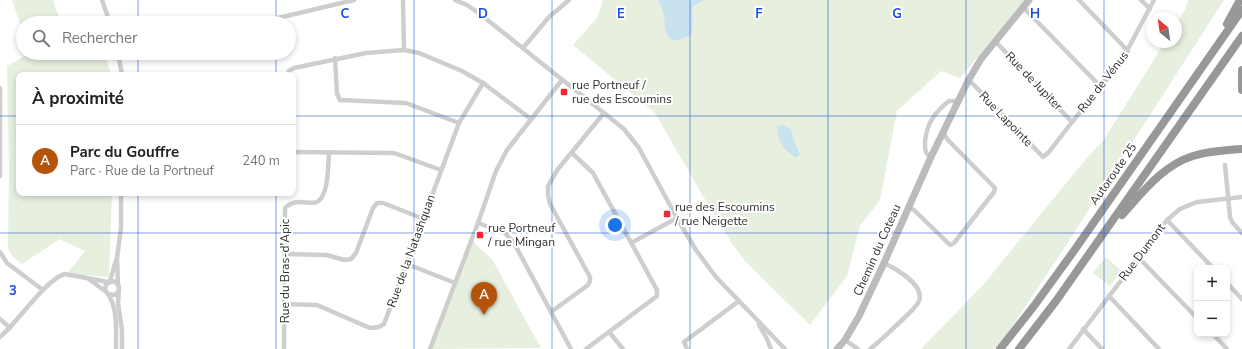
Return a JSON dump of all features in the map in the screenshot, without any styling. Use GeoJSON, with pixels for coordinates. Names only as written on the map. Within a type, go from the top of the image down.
{"type":"FeatureCollection","features":[{"type":"Feature","properties":{"kind":"highway"},"geometry":{"type":"LineString","coordinates":[[1203,68],[1240,0]]}},
{"type":"Feature","properties":{"kind":"highway","name":"Autoroute 25"},"geometry":{"type":"LineString","coordinates":[[1000,349],[1055,278],[1203,68],[1242,10]]}},
{"type":"Feature","properties":{"kind":"highway"},"geometry":{"type":"LineString","coordinates":[[1019,349],[1049,311],[1099,241],[1242,36]]}},
{"type":"Feature","properties":{"kind":"highway"},"geometry":{"type":"LineString","coordinates":[[1242,70],[1242,90]]}},
{"type":"Feature","properties":{"kind":"highway"},"geometry":{"type":"LineString","coordinates":[[1099,241],[1151,184],[1173,165],[1187,158],[1203,153],[1242,149]]}},
{"type":"Feature","properties":{"kind":"street"},"geometry":{"type":"LineString","coordinates":[[102,0],[108,16]]}},
{"type":"Feature","properties":{"kind":"street"},"geometry":{"type":"LineString","coordinates":[[286,16],[354,0]]}},
{"type":"Feature","properties":{"kind":"street"},"geometry":{"type":"LineString","coordinates":[[403,0],[404,50]]}},
{"type":"Feature","properties":{"kind":"street"},"geometry":{"type":"LineString","coordinates":[[454,0],[467,5],[480,14],[624,129],[639,148],[696,250],[716,277],[785,349]]}},
{"type":"Feature","properties":{"kind":"street"},"geometry":{"type":"LineString","coordinates":[[524,48],[550,17],[569,0]]}},
{"type":"Feature","properties":{"kind":"street","name":"Chemin du Coteau"},"geometry":{"type":"LineString","coordinates":[[837,349],[845,340],[859,316],[931,157],[968,81],[981,59],[1022,6],[1029,0]]}},
{"type":"Feature","properties":{"kind":"street"},"geometry":{"type":"LineString","coordinates":[[1079,0],[1128,51]]}},
{"type":"Feature","properties":{"kind":"street"},"geometry":{"type":"LineString","coordinates":[[1141,0],[1150,9]]}},
{"type":"Feature","properties":{"kind":"street","name":"Rue de Vénus"},"geometry":{"type":"LineString","coordinates":[[1043,157],[1049,152],[1100,86],[1121,62],[1154,0]]}},
{"type":"Feature","properties":{"kind":"street"},"geometry":{"type":"LineString","coordinates":[[1022,6],[1100,86]]}},
{"type":"Feature","properties":{"kind":"street","name":"Rue de Jupiter"},"geometry":{"type":"LineString","coordinates":[[995,41],[1072,122]]}},
{"type":"Feature","properties":{"kind":"street"},"geometry":{"type":"LineString","coordinates":[[288,72],[294,68],[335,58],[366,53],[404,50],[419,53],[462,71],[483,83],[531,119]]}},
{"type":"Feature","properties":{"kind":"street"},"geometry":{"type":"LineString","coordinates":[[335,58],[337,94],[340,100],[406,103],[459,123]]}},
{"type":"Feature","properties":{"kind":"street"},"geometry":{"type":"LineString","coordinates":[[119,60],[121,72]]}},
{"type":"Feature","properties":{"kind":"street"},"geometry":{"type":"LineString","coordinates":[[430,349],[478,223],[496,171],[507,150],[562,80]]}},
{"type":"Feature","properties":{"kind":"street","name":"Rue Lapointe"},"geometry":{"type":"LineString","coordinates":[[968,81],[973,84],[1043,157]]}},
{"type":"Feature","properties":{"kind":"street","name":"Rue de la Natashquan"},"geometry":{"type":"LineString","coordinates":[[284,304],[317,305],[370,328],[379,327],[384,324],[459,123],[483,83]]}},
{"type":"Feature","properties":{"kind":"street"},"geometry":{"type":"LineString","coordinates":[[0,88],[0,176]]}},
{"type":"Feature","properties":{"kind":"street"},"geometry":{"type":"LineString","coordinates":[[931,157],[926,154],[925,150],[926,129],[937,110],[949,101],[958,101]]}},
{"type":"Feature","properties":{"kind":"street"},"geometry":{"type":"LineString","coordinates":[[551,312],[588,285],[590,277],[550,204],[548,186],[558,169],[604,113]]}},
{"type":"Feature","properties":{"kind":"street"},"geometry":{"type":"LineString","coordinates":[[908,207],[914,210],[950,245],[954,243],[994,192],[995,188],[947,139],[943,132]]}},
{"type":"Feature","properties":{"kind":"street"},"geometry":{"type":"LineString","coordinates":[[296,152],[394,153],[441,170]]}},
{"type":"Feature","properties":{"kind":"street","name":"Rue du Bras-d'Apic"},"geometry":{"type":"LineString","coordinates":[[284,349],[285,208],[294,202],[316,202],[323,196],[327,182],[329,152]]}},
{"type":"Feature","properties":{"kind":"street"},"geometry":{"type":"LineString","coordinates":[[572,153],[593,173],[656,290],[657,296],[610,333],[586,349]]}},
{"type":"Feature","properties":{"kind":"street"},"geometry":{"type":"LineString","coordinates":[[1225,165],[1230,219],[1242,233]]}},
{"type":"Feature","properties":{"kind":"street"},"geometry":{"type":"LineString","coordinates":[[121,196],[117,258],[118,303],[122,330],[122,349]]}},
{"type":"Feature","properties":{"kind":"street","name":"Rue Dumont"},"geometry":{"type":"LineString","coordinates":[[1069,349],[1138,256],[1167,220],[1180,209],[1197,202],[1242,197]]}},
{"type":"Feature","properties":{"kind":"street"},"geometry":{"type":"LineString","coordinates":[[285,254],[327,255],[344,260],[351,259],[356,252],[373,208],[378,203],[383,203],[424,219]]}},
{"type":"Feature","properties":{"kind":"street"},"geometry":{"type":"LineString","coordinates":[[631,243],[677,218]]}},
{"type":"Feature","properties":{"kind":"street"},"geometry":{"type":"LineString","coordinates":[[1167,220],[1210,265]]}},
{"type":"Feature","properties":{"kind":"street"},"geometry":{"type":"LineString","coordinates":[[478,223],[504,233],[514,244],[571,349]]}},
{"type":"Feature","properties":{"kind":"street"},"geometry":{"type":"LineString","coordinates":[[0,252],[7,263],[43,290]]}},
{"type":"Feature","properties":{"kind":"street"},"geometry":{"type":"LineString","coordinates":[[1138,256],[1194,315]]}},
{"type":"Feature","properties":{"kind":"street"},"geometry":{"type":"LineString","coordinates":[[107,293],[105,286],[109,282],[117,258]]}},
{"type":"Feature","properties":{"kind":"street"},"geometry":{"type":"LineString","coordinates":[[870,349],[906,316],[919,301],[919,291],[911,280],[884,263]]}},
{"type":"Feature","properties":{"kind":"street"},"geometry":{"type":"LineString","coordinates":[[407,264],[456,282]]}},
{"type":"Feature","properties":{"kind":"street"},"geometry":{"type":"LineString","coordinates":[[0,337],[10,328],[43,290],[58,276],[65,274],[115,282],[118,285]]}},
{"type":"Feature","properties":{"kind":"street"},"geometry":{"type":"LineString","coordinates":[[89,279],[99,285],[112,299],[116,324],[116,349]]}},
{"type":"Feature","properties":{"kind":"street"},"geometry":{"type":"LineString","coordinates":[[1230,286],[1242,299]]}},
{"type":"Feature","properties":{"kind":"street"},"geometry":{"type":"LineString","coordinates":[[107,293],[115,295],[118,292]]}},
{"type":"Feature","properties":{"kind":"street"},"geometry":{"type":"LineString","coordinates":[[1109,296],[1159,349]]}},
{"type":"Feature","properties":{"kind":"street"},"geometry":{"type":"LineString","coordinates":[[687,349],[684,342],[739,301]]}},
{"type":"Feature","properties":{"kind":"street"},"geometry":{"type":"LineString","coordinates":[[0,319],[10,328]]}},
{"type":"Feature","properties":{"kind":"street"},"geometry":{"type":"LineString","coordinates":[[755,319],[771,349]]}},
{"type":"Feature","properties":{"kind":"street"},"geometry":{"type":"LineString","coordinates":[[1083,329],[1102,349]]}},
{"type":"Feature","properties":{"kind":"street"},"geometry":{"type":"LineString","coordinates":[[610,333],[623,349]]}},
{"type":"Feature","properties":{"kind":"street"},"geometry":{"type":"LineString","coordinates":[[1216,337],[1227,349]]}},
{"type":"Feature","properties":{"kind":"street"},"geometry":{"type":"LineString","coordinates":[[845,340],[858,349]]}},
{"type":"Feature","properties":{"kind":"green space"},"geometry":{"type":"Polygon","coordinates":[[[12,0],[53,0],[59,16],[18,16],[12,0]]]}},
{"type":"Feature","properties":{"kind":"green space"},"geometry":{"type":"Polygon","coordinates":[[[603,0],[1025,0],[960,78],[941,71],[897,111],[880,200],[860,226],[847,276],[810,325],[746,262],[733,245],[655,113],[573,45],[597,18],[603,0]]]}},
{"type":"Feature","properties":{"kind":"green space"},"geometry":{"type":"Polygon","coordinates":[[[1188,0],[1224,0],[1061,253],[1003,340],[994,349],[921,349],[983,285],[1085,160],[1103,141],[1161,48],[1182,48],[1182,14],[1186,8],[1188,0]]]}},
{"type":"Feature","properties":{"kind":"green space"},"geometry":{"type":"Polygon","coordinates":[[[18,60],[107,60],[110,72],[16,72],[16,196],[112,196],[109,277],[67,274],[85,251],[60,239],[22,264],[13,257],[8,248],[9,168],[7,66],[18,60]]]}},
{"type":"Feature","properties":{"kind":"green space"},"geometry":{"type":"Polygon","coordinates":[[[471,240],[492,259],[541,348],[432,349],[471,240]]]}},
{"type":"Feature","properties":{"kind":"green space"},"geometry":{"type":"Polygon","coordinates":[[[1106,257],[1121,271],[1110,286],[1093,273],[1106,257]]]}},
{"type":"Feature","properties":{"kind":"water"},"geometry":{"type":"Polygon","coordinates":[[[658,0],[704,0],[693,6],[693,27],[691,35],[677,40],[670,39],[666,33],[664,13],[658,0]]]}},
{"type":"Feature","properties":{"kind":"water"},"geometry":{"type":"Polygon","coordinates":[[[784,125],[791,130],[800,154],[796,158],[784,148],[778,136],[777,126],[784,125]]]}},
{"type":"Feature","properties":{"kind":"place","name":"rue Portneuf / rue des Escoumins"},"geometry":{"type":"Point","coordinates":[564,92]}},
{"type":"Feature","properties":{"kind":"place","name":"rue des Escoumins / rue Neigette"},"geometry":{"type":"Point","coordinates":[667,214]}},
{"type":"Feature","properties":{"kind":"place","name":"rue Portneuf / rue Mingan"},"geometry":{"type":"Point","coordinates":[480,235]}},
{"type":"Feature","properties":{"kind":"place","name":"Parc du Gouffre"},"geometry":{"type":"Point","coordinates":[484,315]}}]}
